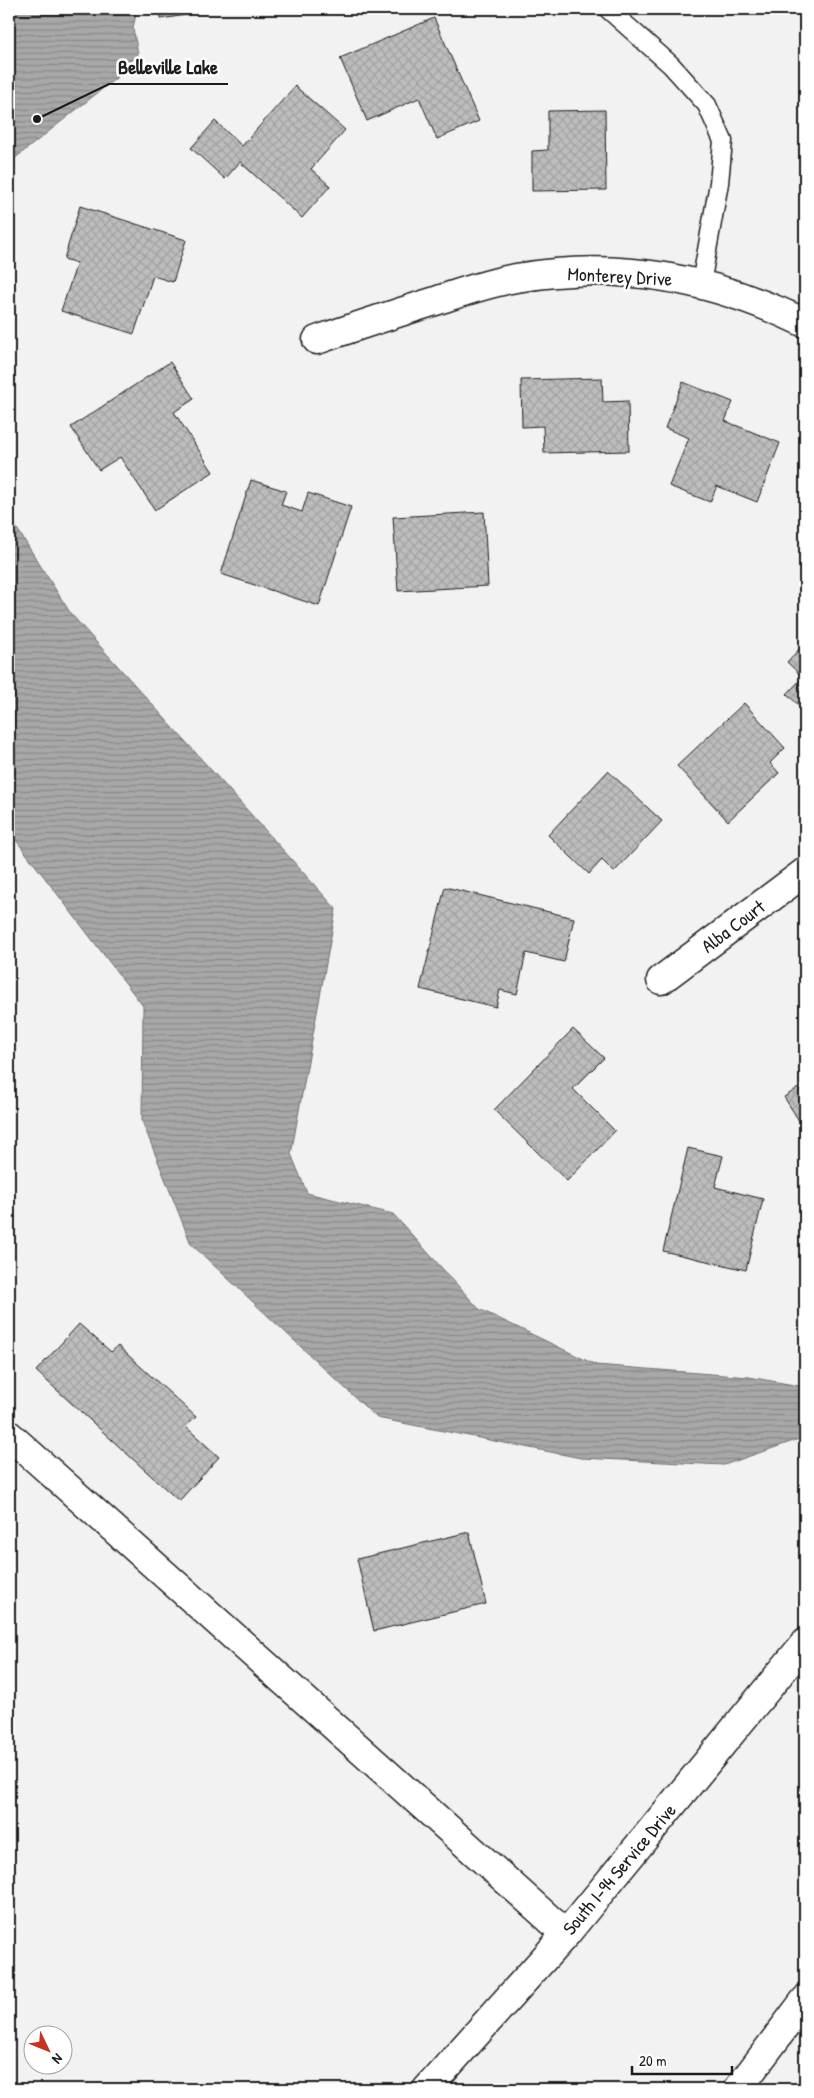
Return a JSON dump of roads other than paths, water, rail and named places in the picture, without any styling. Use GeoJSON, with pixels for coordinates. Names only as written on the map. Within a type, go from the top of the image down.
{"type":"FeatureCollection","features":[{"type":"Feature","properties":{"kind":"main road","name":"Monterey Drive"},"geometry":{"type":"LineString","coordinates":[[317,340],[477,287],[515,278],[593,271],[646,274],[702,284],[763,303],[805,324]]}},
{"type":"Feature","properties":{"kind":"main road","name":"Alba Court"},"geometry":{"type":"LineString","coordinates":[[661,980],[805,872]]}},
{"type":"Feature","properties":{"kind":"main road"},"geometry":{"type":"LineString","coordinates":[[9,1435],[566,1934]]}},
{"type":"Feature","properties":{"kind":"main road","name":"South I-94 Service Drive"},"geometry":{"type":"LineString","coordinates":[[428,2089],[566,1934],[805,1643]]}},
{"type":"Feature","properties":{"kind":"main road"},"geometry":{"type":"LineString","coordinates":[[738,2089],[805,2000]]}},
{"type":"Feature","properties":{"kind":"lane"},"geometry":{"type":"LineString","coordinates":[[608,9],[671,65],[707,105],[723,141],[719,183],[702,284]]}},
{"type":"Feature","properties":{"kind":"place","name":"Belleville Lake"},"geometry":{"type":"Point","coordinates":[37,119]}}]}
